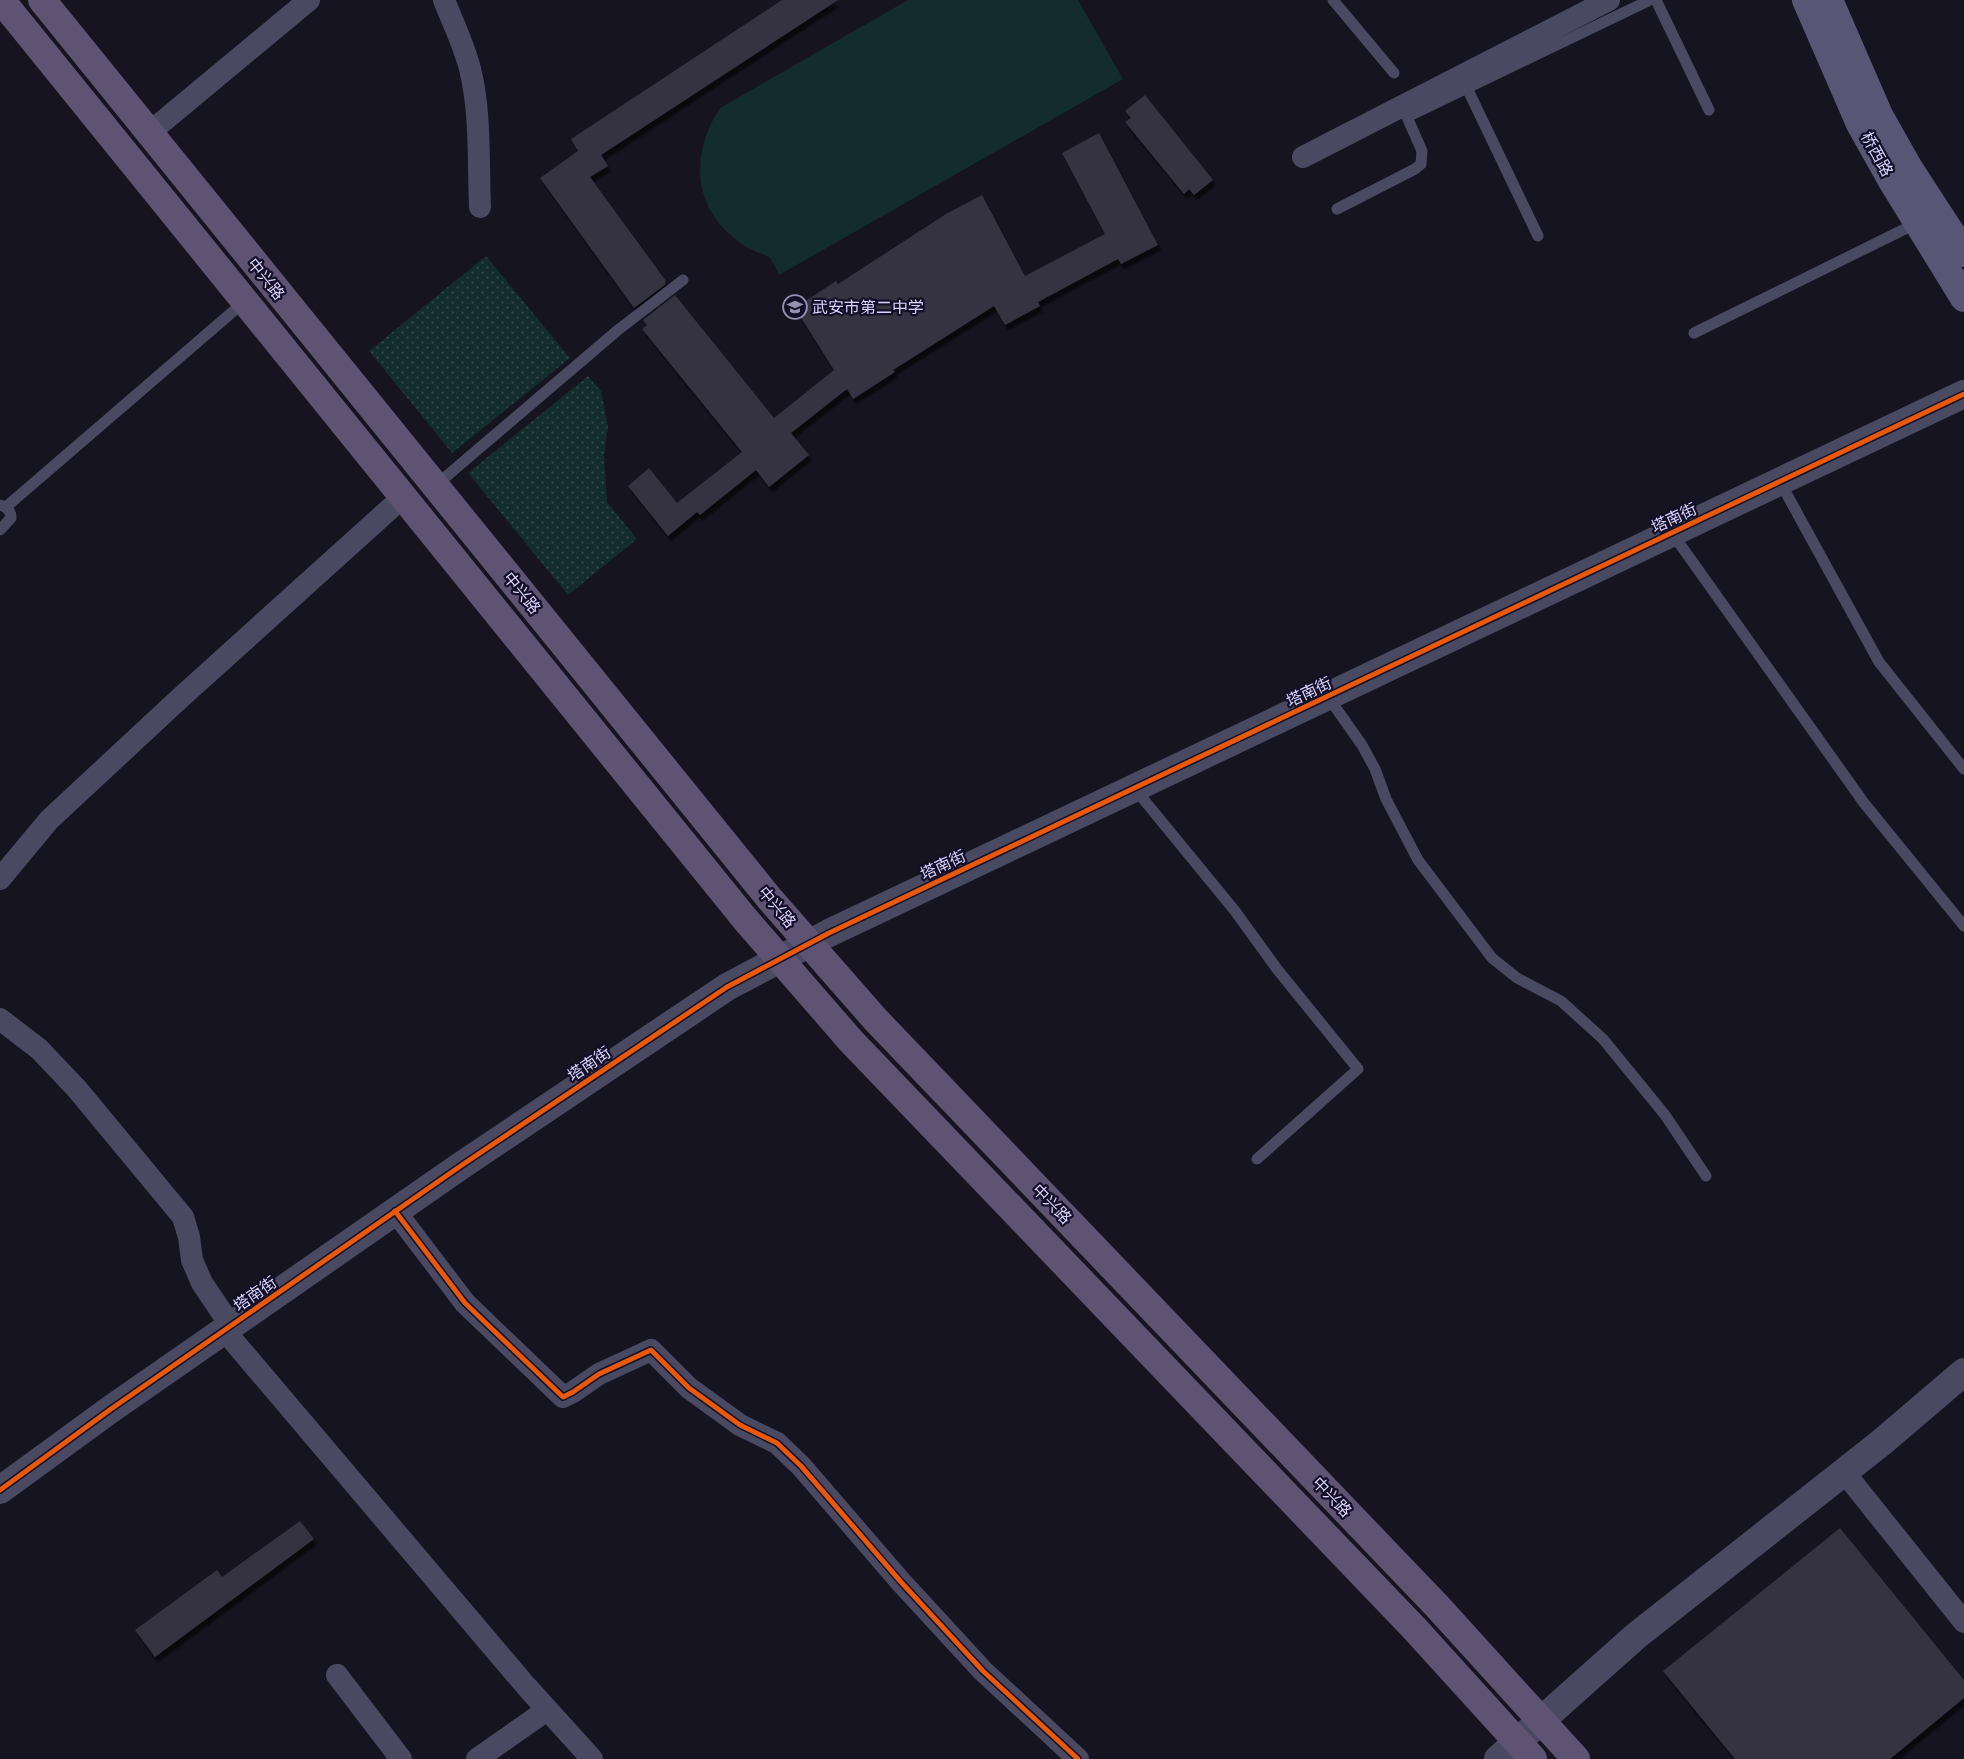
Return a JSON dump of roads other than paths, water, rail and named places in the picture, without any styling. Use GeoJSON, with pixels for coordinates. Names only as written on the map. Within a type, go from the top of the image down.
{"type":"FeatureCollection","features":[{"type":"Feature","properties":{"kind":"main road","name":"中兴路"},"geometry":{"type":"LineString","coordinates":[[1,0],[738,911],[851,1041],[1414,1628],[1516,1753]]}},
{"type":"Feature","properties":{"kind":"main road","name":"中兴路"},"geometry":{"type":"LineString","coordinates":[[42,0],[808,944],[874,1019],[1437,1606],[1576,1759]]}},
{"type":"Feature","properties":{"kind":"main road","name":"桥西路"},"geometry":{"type":"LineString","coordinates":[[1806,0],[1860,124],[1917,223],[1964,298]]}},
{"type":"Feature","properties":{"kind":"main road","name":"桥西路"},"geometry":{"type":"LineString","coordinates":[[1829,0],[1880,114],[1910,170],[1960,238]]}},
{"type":"Feature","properties":{"kind":"street"},"geometry":{"type":"LineString","coordinates":[[149,133],[309,0]]}},
{"type":"Feature","properties":{"kind":"street"},"geometry":{"type":"LineString","coordinates":[[444,0],[461,40],[470,68],[476,98],[480,207]]}},
{"type":"Feature","properties":{"kind":"street"},"geometry":{"type":"LineString","coordinates":[[1304,157],[1609,0]]}},
{"type":"Feature","properties":{"kind":"street","name":"塔南街"},"geometry":{"type":"LineString","coordinates":[[2,1485],[396,1211],[727,987],[779,958],[1964,394]]}},
{"type":"Feature","properties":{"kind":"street"},"geometry":{"type":"LineString","coordinates":[[0,878],[49,820],[178,700],[403,497]]}},
{"type":"Feature","properties":{"kind":"street"},"geometry":{"type":"LineString","coordinates":[[0,1019],[39,1049],[77,1089],[182,1217],[189,1237],[192,1260],[202,1283],[227,1328],[548,1710],[592,1759]]}},
{"type":"Feature","properties":{"kind":"street"},"geometry":{"type":"LineString","coordinates":[[396,1211],[464,1303],[563,1397],[599,1374],[651,1350],[689,1388],[740,1425],[777,1443],[801,1466],[901,1582],[983,1671],[1078,1759]]}},
{"type":"Feature","properties":{"kind":"street"},"geometry":{"type":"LineString","coordinates":[[1516,1753],[1541,1721],[1636,1636],[1882,1442],[1964,1372]]}},
{"type":"Feature","properties":{"kind":"street"},"geometry":{"type":"LineString","coordinates":[[1844,1472],[1964,1622]]}},
{"type":"Feature","properties":{"kind":"street"},"geometry":{"type":"LineString","coordinates":[[337,1675],[401,1759]]}},
{"type":"Feature","properties":{"kind":"street"},"geometry":{"type":"LineString","coordinates":[[477,1759],[548,1710]]}},
{"type":"Feature","properties":{"kind":"lane"},"geometry":{"type":"LineString","coordinates":[[1333,0],[1394,74]]}},
{"type":"Feature","properties":{"kind":"lane"},"geometry":{"type":"LineString","coordinates":[[1337,209],[1415,169],[1420,164],[1422,151],[1407,117],[1650,0]]}},
{"type":"Feature","properties":{"kind":"lane"},"geometry":{"type":"LineString","coordinates":[[1656,0],[1709,110]]}},
{"type":"Feature","properties":{"kind":"lane"},"geometry":{"type":"LineString","coordinates":[[1467,88],[1538,236]]}},
{"type":"Feature","properties":{"kind":"lane"},"geometry":{"type":"LineString","coordinates":[[1694,333],[1917,223]]}},
{"type":"Feature","properties":{"kind":"lane"},"geometry":{"type":"LineString","coordinates":[[435,486],[618,330],[683,280]]}},
{"type":"Feature","properties":{"kind":"lane"},"geometry":{"type":"LineString","coordinates":[[0,530],[11,518],[11,513],[3,506],[244,302]]}},
{"type":"Feature","properties":{"kind":"lane"},"geometry":{"type":"LineString","coordinates":[[1780,482],[1880,662],[1964,769]]}},
{"type":"Feature","properties":{"kind":"lane"},"geometry":{"type":"LineString","coordinates":[[1672,533],[1864,804],[1964,926]]}},
{"type":"Feature","properties":{"kind":"lane"},"geometry":{"type":"LineString","coordinates":[[1328,697],[1362,745],[1375,769],[1386,799],[1418,860],[1492,958],[1517,978],[1561,1001],[1603,1039],[1666,1115],[1706,1176]]}},
{"type":"Feature","properties":{"kind":"lane"},"geometry":{"type":"LineString","coordinates":[[1135,789],[1235,910],[1277,969],[1358,1069],[1257,1159]]}},
{"type":"Feature","properties":{"kind":"place","name":"武安市第二中学"},"geometry":{"type":"Point","coordinates":[795,307]}}]}
